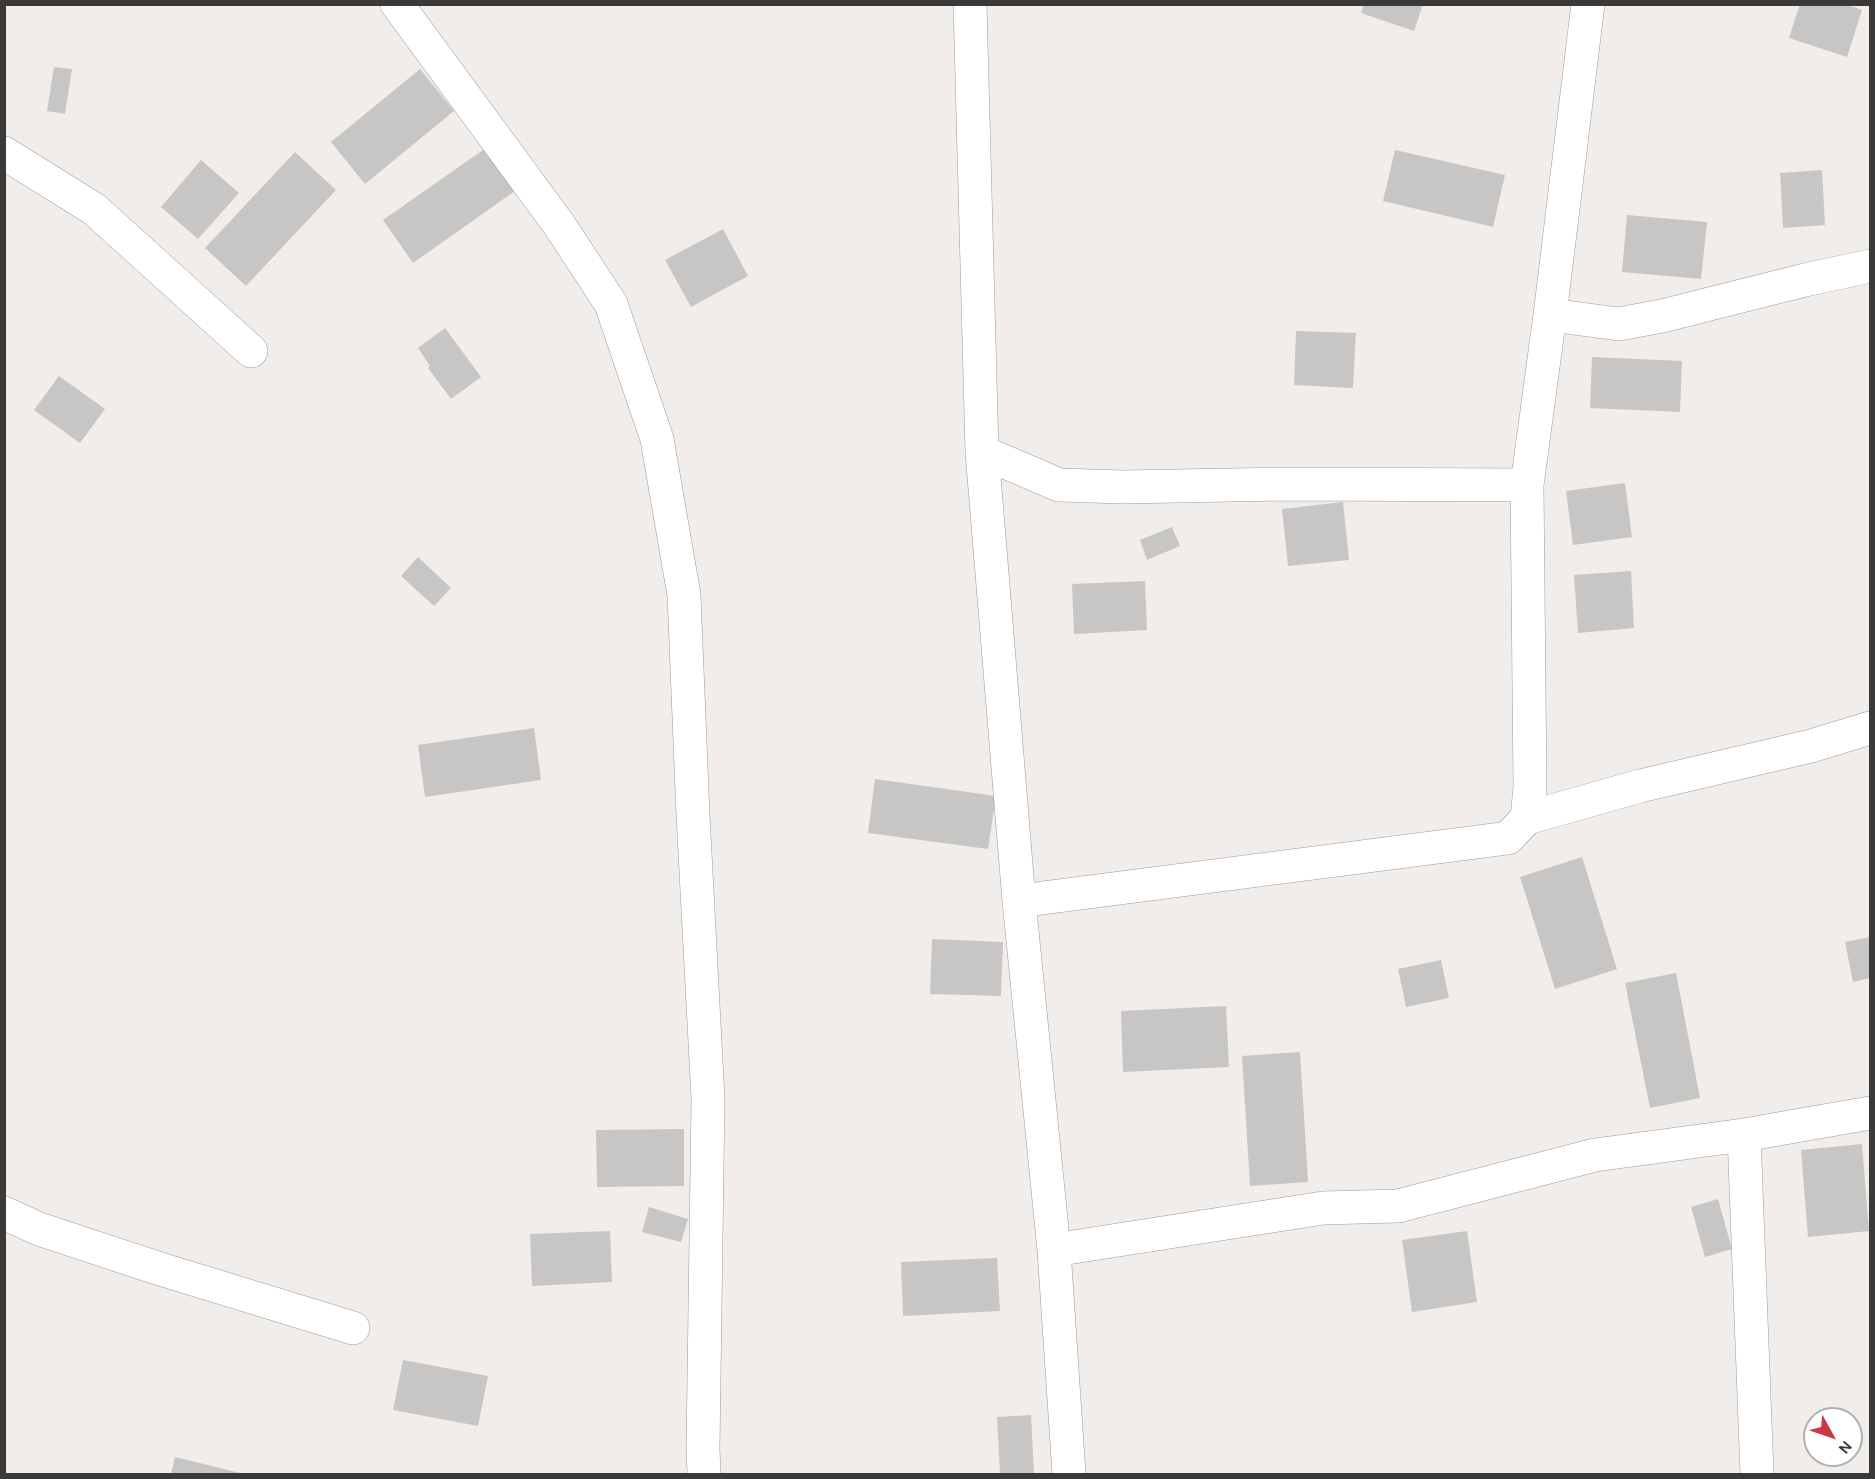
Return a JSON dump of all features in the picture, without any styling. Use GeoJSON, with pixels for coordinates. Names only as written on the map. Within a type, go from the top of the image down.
{"type":"FeatureCollection","features":[{"type":"Feature","properties":{"kind":"street"},"geometry":{"type":"LineString","coordinates":[[397,4],[560,226],[611,304],[657,439],[684,595],[708,1099],[704,1474]]}},
{"type":"Feature","properties":{"kind":"street"},"geometry":{"type":"LineString","coordinates":[[970,4],[982,453],[1019,901],[1054,1250],[1069,1474]]}},
{"type":"Feature","properties":{"kind":"street"},"geometry":{"type":"LineString","coordinates":[[1527,818],[1530,777],[1527,485],[1588,4]]}},
{"type":"Feature","properties":{"kind":"street"},"geometry":{"type":"LineString","coordinates":[[4,153],[94,209],[251,351]]}},
{"type":"Feature","properties":{"kind":"street"},"geometry":{"type":"LineString","coordinates":[[1550,315],[1619,324],[1662,316],[1870,266]]}},
{"type":"Feature","properties":{"kind":"street"},"geometry":{"type":"LineString","coordinates":[[982,453],[1059,485],[1123,487],[1286,484],[1527,485]]}},
{"type":"Feature","properties":{"kind":"street"},"geometry":{"type":"LineString","coordinates":[[1019,901],[1508,838],[1527,818],[1640,786],[1811,746],[1870,728]]}},
{"type":"Feature","properties":{"kind":"street"},"geometry":{"type":"LineString","coordinates":[[1054,1250],[1311,1210],[1398,1206],[1595,1155],[1744,1135],[1870,1113]]}},
{"type":"Feature","properties":{"kind":"street"},"geometry":{"type":"LineString","coordinates":[[1744,1135],[1757,1474]]}},
{"type":"Feature","properties":{"kind":"street"},"geometry":{"type":"LineString","coordinates":[[4,1213],[39,1229],[157,1268],[352,1328]]}},
{"type":"Feature","properties":{"kind":"building"},"geometry":{"type":"Polygon","coordinates":[[[1364,4],[1423,4],[1414,31],[1361,13],[1364,4]]]}},
{"type":"Feature","properties":{"kind":"building"},"geometry":{"type":"Polygon","coordinates":[[[1800,4],[1845,4],[1862,10],[1847,57],[1789,38],[1800,4]]]}},
{"type":"Feature","properties":{"kind":"building"},"geometry":{"type":"Polygon","coordinates":[[[54,67],[72,69],[65,114],[47,111],[54,67]]]}},
{"type":"Feature","properties":{"kind":"building"},"geometry":{"type":"Polygon","coordinates":[[[420,69],[454,111],[365,184],[331,142],[420,69]]]}},
{"type":"Feature","properties":{"kind":"building"},"geometry":{"type":"Polygon","coordinates":[[[493,143],[522,186],[413,263],[383,220],[493,143]]]}},
{"type":"Feature","properties":{"kind":"building"},"geometry":{"type":"Polygon","coordinates":[[[1395,150],[1505,175],[1493,227],[1383,201],[1395,150]]]}},
{"type":"Feature","properties":{"kind":"building"},"geometry":{"type":"Polygon","coordinates":[[[295,152],[336,190],[246,286],[205,248],[295,152]]]}},
{"type":"Feature","properties":{"kind":"building"},"geometry":{"type":"Polygon","coordinates":[[[201,160],[239,193],[198,239],[161,207],[201,160]]]}},
{"type":"Feature","properties":{"kind":"building"},"geometry":{"type":"Polygon","coordinates":[[[1822,170],[1825,225],[1783,228],[1780,173],[1822,170]]]}},
{"type":"Feature","properties":{"kind":"building"},"geometry":{"type":"Polygon","coordinates":[[[1627,215],[1707,222],[1701,279],[1622,272],[1627,215]]]}},
{"type":"Feature","properties":{"kind":"building"},"geometry":{"type":"Polygon","coordinates":[[[723,229],[748,276],[691,307],[665,260],[723,229]]]}},
{"type":"Feature","properties":{"kind":"building"},"geometry":{"type":"Polygon","coordinates":[[[445,328],[481,377],[451,399],[428,368],[430,366],[418,348],[445,328]]]}},
{"type":"Feature","properties":{"kind":"building"},"geometry":{"type":"Polygon","coordinates":[[[1296,331],[1356,333],[1353,388],[1294,385],[1296,331]]]}},
{"type":"Feature","properties":{"kind":"building"},"geometry":{"type":"Polygon","coordinates":[[[1592,357],[1682,361],[1680,412],[1590,408],[1592,357]]]}},
{"type":"Feature","properties":{"kind":"building"},"geometry":{"type":"Polygon","coordinates":[[[59,376],[105,409],[80,443],[34,410],[59,376]]]}},
{"type":"Feature","properties":{"kind":"building"},"geometry":{"type":"Polygon","coordinates":[[[1625,483],[1632,537],[1573,545],[1566,491],[1625,483]]]}},
{"type":"Feature","properties":{"kind":"building"},"geometry":{"type":"Polygon","coordinates":[[[1343,502],[1349,560],[1288,566],[1282,509],[1343,502]]]}},
{"type":"Feature","properties":{"kind":"building"},"geometry":{"type":"Polygon","coordinates":[[[1172,527],[1180,546],[1147,560],[1140,540],[1172,527]]]}},
{"type":"Feature","properties":{"kind":"building"},"geometry":{"type":"Polygon","coordinates":[[[418,557],[451,588],[434,606],[401,576],[418,557]]]}},
{"type":"Feature","properties":{"kind":"building"},"geometry":{"type":"Polygon","coordinates":[[[1631,571],[1634,628],[1578,633],[1574,575],[1631,571]]]}},
{"type":"Feature","properties":{"kind":"building"},"geometry":{"type":"Polygon","coordinates":[[[1145,581],[1147,630],[1074,634],[1072,584],[1145,581]]]}},
{"type":"Feature","properties":{"kind":"building"},"geometry":{"type":"Polygon","coordinates":[[[534,728],[541,780],[425,797],[418,745],[534,728]]]}},
{"type":"Feature","properties":{"kind":"building"},"geometry":{"type":"Polygon","coordinates":[[[875,779],[996,796],[988,849],[868,833],[875,779]]]}},
{"type":"Feature","properties":{"kind":"building"},"geometry":{"type":"Polygon","coordinates":[[[1582,857],[1617,969],[1555,989],[1520,877],[1582,857]]]}},
{"type":"Feature","properties":{"kind":"building"},"geometry":{"type":"Polygon","coordinates":[[[1870,937],[1870,978],[1853,982],[1845,942],[1870,937]]]}},
{"type":"Feature","properties":{"kind":"building"},"geometry":{"type":"Polygon","coordinates":[[[932,939],[1003,942],[1001,996],[930,994],[932,939]]]}},
{"type":"Feature","properties":{"kind":"building"},"geometry":{"type":"Polygon","coordinates":[[[1441,960],[1449,998],[1406,1007],[1398,969],[1441,960]]]}},
{"type":"Feature","properties":{"kind":"building"},"geometry":{"type":"Polygon","coordinates":[[[1676,973],[1700,1098],[1650,1108],[1625,983],[1676,973]]]}},
{"type":"Feature","properties":{"kind":"building"},"geometry":{"type":"Polygon","coordinates":[[[1226,1006],[1229,1067],[1123,1072],[1121,1011],[1226,1006]]]}},
{"type":"Feature","properties":{"kind":"building"},"geometry":{"type":"Polygon","coordinates":[[[1300,1052],[1308,1182],[1250,1186],[1242,1056],[1300,1052]]]}},
{"type":"Feature","properties":{"kind":"building"},"geometry":{"type":"Polygon","coordinates":[[[684,1129],[684,1186],[597,1187],[596,1130],[684,1129]]]}},
{"type":"Feature","properties":{"kind":"building"},"geometry":{"type":"Polygon","coordinates":[[[1862,1144],[1869,1231],[1808,1237],[1801,1150],[1862,1144]]]}},
{"type":"Feature","properties":{"kind":"building"},"geometry":{"type":"Polygon","coordinates":[[[1718,1199],[1732,1249],[1705,1257],[1691,1207],[1718,1199]]]}},
{"type":"Feature","properties":{"kind":"building"},"geometry":{"type":"Polygon","coordinates":[[[649,1207],[688,1219],[681,1242],[642,1232],[649,1207]]]}},
{"type":"Feature","properties":{"kind":"building"},"geometry":{"type":"Polygon","coordinates":[[[610,1231],[612,1282],[532,1286],[530,1234],[610,1231]]]}},
{"type":"Feature","properties":{"kind":"building"},"geometry":{"type":"Polygon","coordinates":[[[1467,1231],[1477,1302],[1412,1312],[1402,1240],[1467,1231]]]}},
{"type":"Feature","properties":{"kind":"building"},"geometry":{"type":"Polygon","coordinates":[[[997,1258],[1000,1311],[903,1316],[901,1262],[997,1258]]]}},
{"type":"Feature","properties":{"kind":"building"},"geometry":{"type":"Polygon","coordinates":[[[403,1360],[488,1376],[478,1426],[393,1410],[403,1360]]]}},
{"type":"Feature","properties":{"kind":"building"},"geometry":{"type":"Polygon","coordinates":[[[1031,1415],[1034,1474],[1000,1474],[997,1417],[1031,1415]]]}},
{"type":"Feature","properties":{"kind":"building"},"geometry":{"type":"Polygon","coordinates":[[[175,1457],[244,1474],[171,1474],[175,1457]]]}}]}
